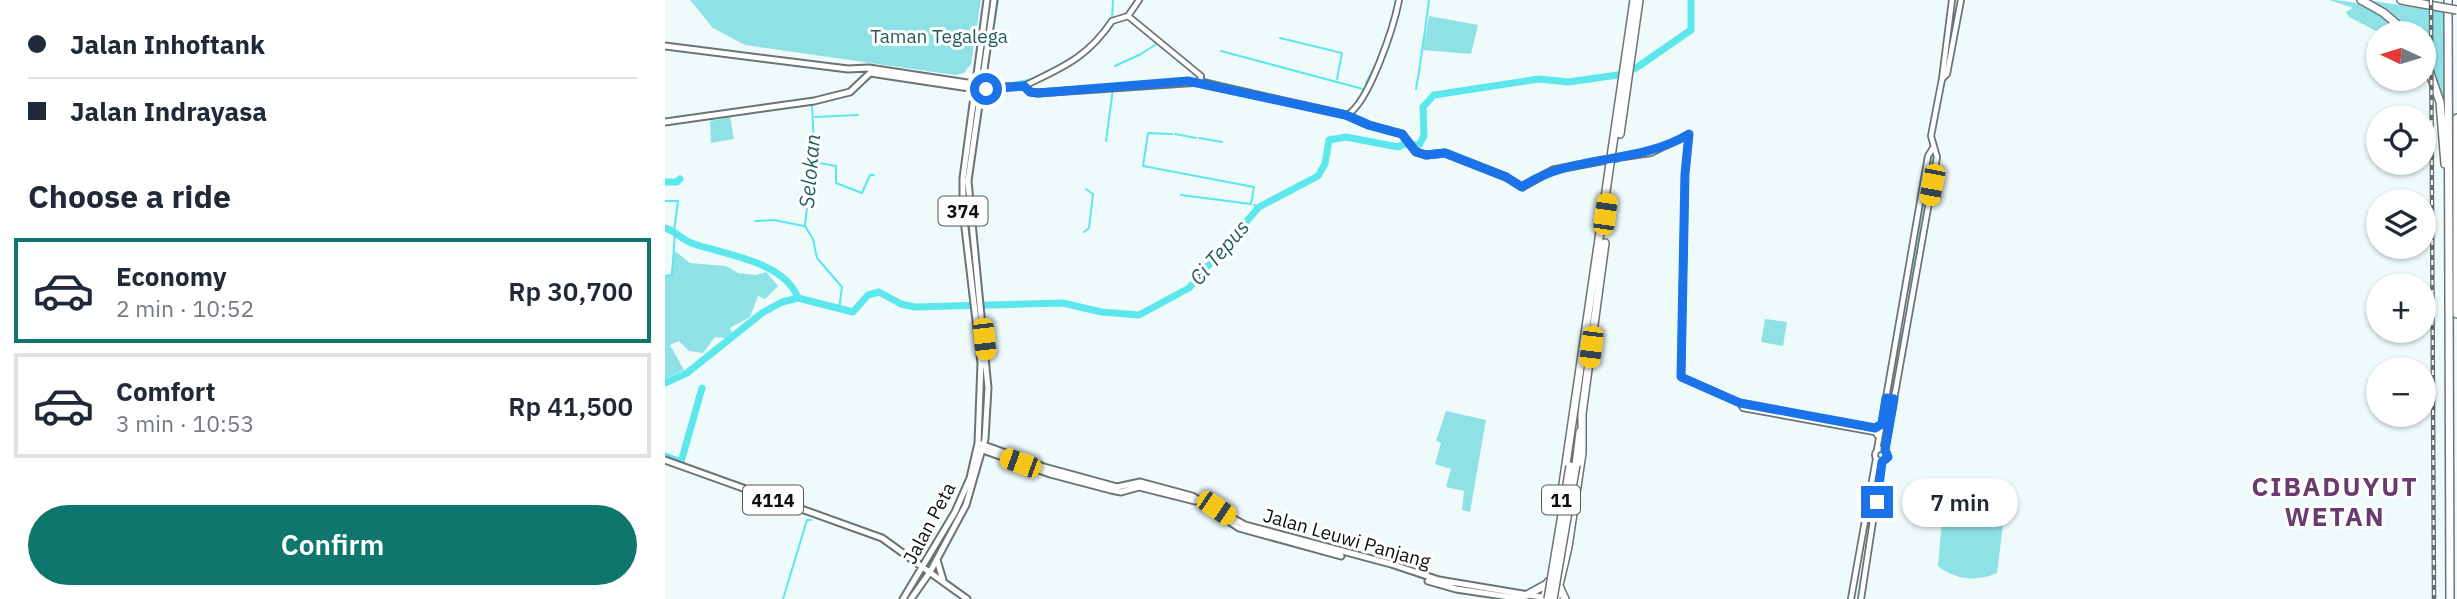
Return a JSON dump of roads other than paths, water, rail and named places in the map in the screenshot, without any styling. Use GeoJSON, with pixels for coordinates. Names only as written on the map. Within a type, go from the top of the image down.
{"type":"FeatureCollection","features":[{"type":"Feature","properties":{"kind":"highway","name":"11"},"geometry":{"type":"LineString","coordinates":[[1550,599],[1573,466],[1634,0]]}},
{"type":"Feature","properties":{"kind":"highway","name":"11"},"geometry":{"type":"LineString","coordinates":[[1626,66],[1639,0]]}},
{"type":"Feature","properties":{"kind":"highway"},"geometry":{"type":"LineString","coordinates":[[2361,0],[2393,21]]}},
{"type":"Feature","properties":{"kind":"highway"},"geometry":{"type":"LineString","coordinates":[[2401,0],[2457,10]]}},
{"type":"Feature","properties":{"kind":"highway"},"geometry":{"type":"LineString","coordinates":[[2448,0],[2450,599]]}},
{"type":"Feature","properties":{"kind":"highway"},"geometry":{"type":"LineString","coordinates":[[2435,91],[2439,102],[2448,192]]}},
{"type":"Feature","properties":{"kind":"highway"},"geometry":{"type":"LineString","coordinates":[[2457,118],[2457,314]]}},
{"type":"Feature","properties":{"kind":"highway","name":"11"},"geometry":{"type":"LineString","coordinates":[[1550,599],[1548,583],[1579,415]]}},
{"type":"Feature","properties":{"kind":"highway","name":"11"},"geometry":{"type":"LineString","coordinates":[[1550,599],[1559,585],[1567,550],[1583,447],[1579,415]]}},
{"type":"Feature","properties":{"kind":"highway"},"geometry":{"type":"LineString","coordinates":[[1554,548],[1560,554],[1567,550]]}},
{"type":"Feature","properties":{"kind":"highway"},"geometry":{"type":"LineString","coordinates":[[1525,597],[1548,583]]}},
{"type":"Feature","properties":{"kind":"highway"},"geometry":{"type":"LineString","coordinates":[[1559,585],[1565,599]]}},
{"type":"Feature","properties":{"kind":"main road","name":"Jalan Peta"},"geometry":{"type":"LineString","coordinates":[[979,87],[976,70],[990,2]]}},
{"type":"Feature","properties":{"kind":"main road","name":"Jalan Peta"},"geometry":{"type":"LineString","coordinates":[[911,599],[937,558],[971,493],[980,447],[982,392],[977,307],[962,195],[990,2]]}},
{"type":"Feature","properties":{"kind":"main road"},"geometry":{"type":"LineString","coordinates":[[665,46],[875,71],[979,87],[1024,86],[1030,92],[1038,93],[1200,82],[1346,115],[1369,125],[1397,132],[1407,144],[1422,154],[1445,153],[1506,177],[1522,187],[1553,170],[1615,158]]}},
{"type":"Feature","properties":{"kind":"main road"},"geometry":{"type":"LineString","coordinates":[[848,69],[857,74],[861,81]]}},
{"type":"Feature","properties":{"kind":"main road"},"geometry":{"type":"LineString","coordinates":[[962,82],[976,70]]}},
{"type":"Feature","properties":{"kind":"main road"},"geometry":{"type":"LineString","coordinates":[[665,122],[814,101],[850,92],[875,71]]}},
{"type":"Feature","properties":{"kind":"main road"},"geometry":{"type":"LineString","coordinates":[[913,77],[962,82],[979,87]]}},
{"type":"Feature","properties":{"kind":"main road","name":"Jalan Peta"},"geometry":{"type":"LineString","coordinates":[[927,570],[931,554],[965,491],[980,447]]}},
{"type":"Feature","properties":{"kind":"main road","name":"Jalan Leuwi Panjang"},"geometry":{"type":"LineString","coordinates":[[980,447],[1051,472],[1121,492],[1139,487],[1192,500],[1235,524],[1446,582],[1550,599]]}},
{"type":"Feature","properties":{"kind":"main road","name":"4114"},"geometry":{"type":"LineString","coordinates":[[665,460],[882,538],[927,570]]}},
{"type":"Feature","properties":{"kind":"main road"},"geometry":{"type":"LineString","coordinates":[[931,554],[914,561],[920,581],[945,582]]}},
{"type":"Feature","properties":{"kind":"main road"},"geometry":{"type":"LineString","coordinates":[[937,558],[937,570],[945,582]]}},
{"type":"Feature","properties":{"kind":"main road"},"geometry":{"type":"LineString","coordinates":[[927,570],[967,599]]}},
{"type":"Feature","properties":{"kind":"main road","name":"Jalan Peta"},"geometry":{"type":"LineString","coordinates":[[902,599],[920,581]]}},
{"type":"Feature","properties":{"kind":"street"},"geometry":{"type":"LineString","coordinates":[[1024,86],[1071,63],[1100,40],[1112,21],[1128,16],[1139,0]]}},
{"type":"Feature","properties":{"kind":"street"},"geometry":{"type":"LineString","coordinates":[[1346,115],[1360,102],[1383,54],[1399,0]]}},
{"type":"Feature","properties":{"kind":"street"},"geometry":{"type":"LineString","coordinates":[[1861,599],[1879,460],[1877,450],[1942,79],[1952,0]]}},
{"type":"Feature","properties":{"kind":"street"},"geometry":{"type":"LineString","coordinates":[[1942,79],[1947,74],[1961,0]]}},
{"type":"Feature","properties":{"kind":"street"},"geometry":{"type":"LineString","coordinates":[[1128,16],[1201,76],[1200,82]]}},
{"type":"Feature","properties":{"kind":"street"},"geometry":{"type":"LineString","coordinates":[[1615,158],[1651,153],[1689,134],[1685,174],[1681,377],[1740,403],[1743,408],[1875,432],[1879,438]]}},
{"type":"Feature","properties":{"kind":"street"},"geometry":{"type":"LineString","coordinates":[[1879,460],[1888,457],[1885,450],[1937,157],[1931,136]]}},
{"type":"Feature","properties":{"kind":"street"},"geometry":{"type":"LineString","coordinates":[[1928,156],[1934,147]]}},
{"type":"Feature","properties":{"kind":"street"},"geometry":{"type":"LineString","coordinates":[[1886,398],[1894,399]]}},
{"type":"Feature","properties":{"kind":"street"},"geometry":{"type":"LineString","coordinates":[[1800,418],[1875,428],[1882,424]]}},
{"type":"Feature","properties":{"kind":"street"},"geometry":{"type":"LineString","coordinates":[[1877,450],[1885,450]]}},
{"type":"Feature","properties":{"kind":"street"},"geometry":{"type":"LineString","coordinates":[[1851,599],[1879,460]]}},
{"type":"Feature","properties":{"kind":"waterway"},"geometry":{"type":"LineString","coordinates":[[990,48],[998,0]]}},
{"type":"Feature","properties":{"kind":"waterway"},"geometry":{"type":"LineString","coordinates":[[1112,19],[1113,0]]}},
{"type":"Feature","properties":{"kind":"waterway"},"geometry":{"type":"LineString","coordinates":[[1394,11],[1396,0]]}},
{"type":"Feature","properties":{"kind":"waterway"},"geometry":{"type":"LineString","coordinates":[[1425,30],[1429,0]]}},
{"type":"Feature","properties":{"kind":"waterway","name":"Ci Tepus"},"geometry":{"type":"LineString","coordinates":[[665,383],[687,373],[762,313],[782,302],[798,298],[853,312],[868,295],[879,292],[901,304],[915,307],[1063,303],[1101,312],[1139,315],[1189,288],[1259,207],[1318,176],[1325,164],[1329,140],[1346,137],[1398,147],[1404,144],[1419,145],[1424,136],[1423,107],[1434,95],[1539,79],[1568,82],[1618,75],[1636,68],[1691,30],[1691,0]]}},
{"type":"Feature","properties":{"kind":"waterway"},"geometry":{"type":"LineString","coordinates":[[1420,64],[1425,31]]}},
{"type":"Feature","properties":{"kind":"waterway"},"geometry":{"type":"LineString","coordinates":[[1280,38],[1342,53],[1337,79]]}},
{"type":"Feature","properties":{"kind":"waterway"},"geometry":{"type":"LineString","coordinates":[[1115,66],[1158,43]]}},
{"type":"Feature","properties":{"kind":"waterway"},"geometry":{"type":"LineString","coordinates":[[1221,51],[1363,89]]}},
{"type":"Feature","properties":{"kind":"waterway"},"geometry":{"type":"LineString","coordinates":[[1366,83],[1380,56]]}},
{"type":"Feature","properties":{"kind":"waterway"},"geometry":{"type":"LineString","coordinates":[[1416,89],[1420,66]]}},
{"type":"Feature","properties":{"kind":"waterway"},"geometry":{"type":"LineString","coordinates":[[987,67],[985,84],[1012,83]]}},
{"type":"Feature","properties":{"kind":"waterway"},"geometry":{"type":"LineString","coordinates":[[1202,78],[1237,88]]}},
{"type":"Feature","properties":{"kind":"waterway"},"geometry":{"type":"LineString","coordinates":[[1013,83],[1033,79]]}},
{"type":"Feature","properties":{"kind":"waterway"},"geometry":{"type":"LineString","coordinates":[[1106,141],[1113,89]]}},
{"type":"Feature","properties":{"kind":"waterway"},"geometry":{"type":"LineString","coordinates":[[1242,89],[1248,90]]}},
{"type":"Feature","properties":{"kind":"waterway"},"geometry":{"type":"LineString","coordinates":[[994,101],[996,94]]}},
{"type":"Feature","properties":{"kind":"waterway","name":"Selokan"},"geometry":{"type":"LineString","coordinates":[[805,225],[814,148],[812,104]]}},
{"type":"Feature","properties":{"kind":"waterway","name":"Selokan"},"geometry":{"type":"LineString","coordinates":[[815,117],[858,115]]}},
{"type":"Feature","properties":{"kind":"waterway"},"geometry":{"type":"LineString","coordinates":[[1172,134],[1148,133],[1143,166],[1254,187],[1251,204]]}},
{"type":"Feature","properties":{"kind":"waterway"},"geometry":{"type":"LineString","coordinates":[[1175,134],[1196,138]]}},
{"type":"Feature","properties":{"kind":"waterway"},"geometry":{"type":"LineString","coordinates":[[1199,138],[1222,142]]}},
{"type":"Feature","properties":{"kind":"waterway"},"geometry":{"type":"LineString","coordinates":[[814,162],[836,166],[836,183],[862,193],[870,175],[874,175]]}},
{"type":"Feature","properties":{"kind":"waterway"},"geometry":{"type":"LineString","coordinates":[[665,182],[677,182],[680,179]]}},
{"type":"Feature","properties":{"kind":"waterway"},"geometry":{"type":"LineString","coordinates":[[1084,232],[1089,228],[1093,194],[1086,189]]}},
{"type":"Feature","properties":{"kind":"waterway"},"geometry":{"type":"LineString","coordinates":[[1181,195],[1251,204]]}},
{"type":"Feature","properties":{"kind":"waterway"},"geometry":{"type":"LineString","coordinates":[[665,201],[678,201],[674,231]]}},
{"type":"Feature","properties":{"kind":"waterway","name":"Ci Tepus"},"geometry":{"type":"LineString","coordinates":[[1254,205],[1259,207]]}},
{"type":"Feature","properties":{"kind":"waterway","name":"Selokan"},"geometry":{"type":"LineString","coordinates":[[755,221],[774,220],[804,226]]}},
{"type":"Feature","properties":{"kind":"waterway","name":"Selokan"},"geometry":{"type":"LineString","coordinates":[[805,226],[813,239],[817,258],[842,287],[839,310]]}},
{"type":"Feature","properties":{"kind":"waterway","name":"Ci Tepus"},"geometry":{"type":"LineString","coordinates":[[665,228],[690,243],[738,256],[768,268],[781,276],[798,298]]}},
{"type":"Feature","properties":{"kind":"waterway","name":"Selokan"},"geometry":{"type":"LineString","coordinates":[[665,276],[672,275],[675,233]]}},
{"type":"Feature","properties":{"kind":"waterway"},"geometry":{"type":"LineString","coordinates":[[665,456],[681,462],[702,388]]}},
{"type":"Feature","properties":{"kind":"waterway"},"geometry":{"type":"LineString","coordinates":[[783,599],[807,520],[811,520]]}},
{"type":"Feature","properties":{"kind":"railway"},"geometry":{"type":"LineString","coordinates":[[2431,0],[2434,599]]}},
{"type":"Feature","properties":{"kind":"district","name":"CIBADUYUT WETAN"},"geometry":{"type":"Point","coordinates":[2335,501]}},
{"type":"Feature","properties":{"kind":"park label","name":"Taman Tegalega"},"geometry":{"type":"Point","coordinates":[939,36]}}]}
